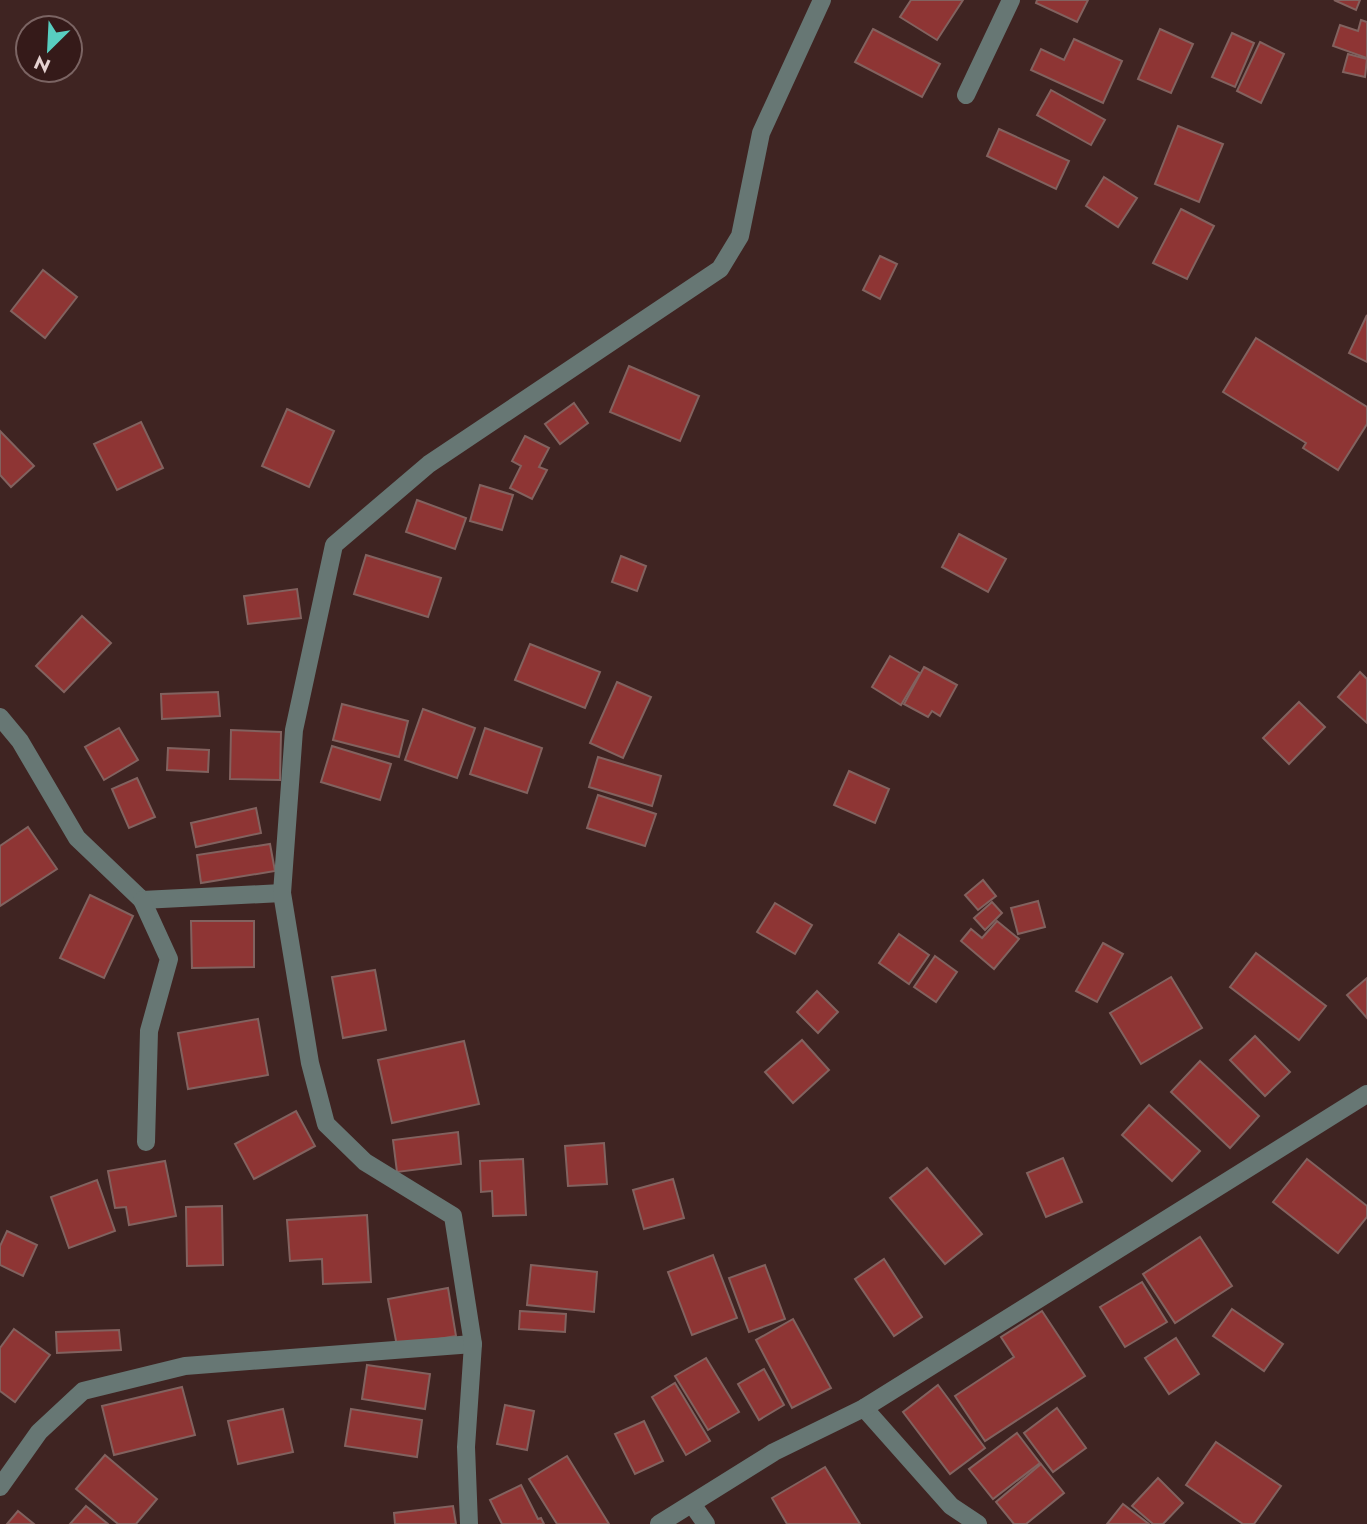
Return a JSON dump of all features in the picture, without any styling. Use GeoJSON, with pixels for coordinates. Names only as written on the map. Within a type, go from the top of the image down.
{"type":"FeatureCollection","features":[{"type":"Feature","properties":{"kind":"street"},"geometry":{"type":"LineString","coordinates":[[469,1524],[466,1447],[473,1344],[453,1216],[365,1162],[326,1124],[310,1063],[282,893],[294,730],[334,545],[429,464],[720,269],[740,236],[761,133],[822,0]]}},
{"type":"Feature","properties":{"kind":"street"},"geometry":{"type":"LineString","coordinates":[[966,95],[1011,0]]}},
{"type":"Feature","properties":{"kind":"street"},"geometry":{"type":"LineString","coordinates":[[0,717],[20,741],[77,838],[142,900],[169,959],[149,1031],[146,1142]]}},
{"type":"Feature","properties":{"kind":"street"},"geometry":{"type":"LineString","coordinates":[[142,900],[282,893]]}},
{"type":"Feature","properties":{"kind":"street"},"geometry":{"type":"LineString","coordinates":[[659,1524],[774,1452],[864,1408],[1367,1094]]}},
{"type":"Feature","properties":{"kind":"street"},"geometry":{"type":"LineString","coordinates":[[0,1487],[39,1433],[83,1391],[185,1366],[473,1344]]}},
{"type":"Feature","properties":{"kind":"street"},"geometry":{"type":"LineString","coordinates":[[864,1408],[951,1506],[978,1524]]}},
{"type":"Feature","properties":{"kind":"street"},"geometry":{"type":"LineString","coordinates":[[692,1504],[706,1524]]}},
{"type":"Feature","properties":{"kind":"building"},"geometry":{"type":"Polygon","coordinates":[[[911,0],[963,0],[937,40],[900,17],[911,0]]]}},
{"type":"Feature","properties":{"kind":"building"},"geometry":{"type":"Polygon","coordinates":[[[1037,0],[1088,0],[1077,22],[1036,3],[1037,0]]]}},
{"type":"Feature","properties":{"kind":"building"},"geometry":{"type":"Polygon","coordinates":[[[1334,0],[1360,0],[1356,10],[1334,0]]]}},
{"type":"Feature","properties":{"kind":"building"},"geometry":{"type":"Polygon","coordinates":[[[1361,20],[1367,22],[1367,58],[1333,46],[1340,25],[1358,31],[1361,20]]]}},
{"type":"Feature","properties":{"kind":"building"},"geometry":{"type":"Polygon","coordinates":[[[873,29],[940,64],[922,97],[855,62],[873,29]]]}},
{"type":"Feature","properties":{"kind":"building"},"geometry":{"type":"Polygon","coordinates":[[[1160,29],[1193,44],[1171,93],[1138,79],[1160,29]]]}},
{"type":"Feature","properties":{"kind":"building"},"geometry":{"type":"Polygon","coordinates":[[[1232,33],[1254,43],[1235,87],[1212,77],[1232,33]]]}},
{"type":"Feature","properties":{"kind":"building"},"geometry":{"type":"Polygon","coordinates":[[[1074,39],[1122,61],[1103,103],[1031,70],[1041,49],[1064,60],[1074,39]]]}},
{"type":"Feature","properties":{"kind":"building"},"geometry":{"type":"Polygon","coordinates":[[[1260,42],[1284,54],[1261,103],[1237,91],[1260,42]]]}},
{"type":"Feature","properties":{"kind":"building"},"geometry":{"type":"Polygon","coordinates":[[[1348,54],[1367,59],[1365,77],[1343,72],[1348,54]]]}},
{"type":"Feature","properties":{"kind":"building"},"geometry":{"type":"Polygon","coordinates":[[[1051,90],[1105,120],[1091,145],[1037,115],[1051,90]]]}},
{"type":"Feature","properties":{"kind":"building"},"geometry":{"type":"Polygon","coordinates":[[[1178,126],[1223,144],[1199,202],[1155,184],[1178,126]]]}},
{"type":"Feature","properties":{"kind":"building"},"geometry":{"type":"Polygon","coordinates":[[[999,129],[1069,161],[1056,189],[987,156],[999,129]]]}},
{"type":"Feature","properties":{"kind":"building"},"geometry":{"type":"Polygon","coordinates":[[[1104,177],[1137,198],[1118,227],[1086,206],[1104,177]]]}},
{"type":"Feature","properties":{"kind":"building"},"geometry":{"type":"Polygon","coordinates":[[[1181,209],[1214,226],[1187,279],[1153,263],[1181,209]]]}},
{"type":"Feature","properties":{"kind":"building"},"geometry":{"type":"Polygon","coordinates":[[[880,256],[897,264],[880,299],[863,290],[880,256]]]}},
{"type":"Feature","properties":{"kind":"building"},"geometry":{"type":"Polygon","coordinates":[[[43,270],[77,297],[45,338],[11,311],[43,270]]]}},
{"type":"Feature","properties":{"kind":"building"},"geometry":{"type":"Polygon","coordinates":[[[1367,315],[1367,362],[1349,353],[1367,315]]]}},
{"type":"Feature","properties":{"kind":"building"},"geometry":{"type":"Polygon","coordinates":[[[1256,338],[1367,407],[1367,424],[1338,470],[1303,448],[1306,443],[1223,392],[1256,338]]]}},
{"type":"Feature","properties":{"kind":"building"},"geometry":{"type":"Polygon","coordinates":[[[629,366],[699,396],[680,441],[610,412],[629,366]]]}},
{"type":"Feature","properties":{"kind":"building"},"geometry":{"type":"Polygon","coordinates":[[[574,403],[588,423],[560,444],[545,424],[574,403]]]}},
{"type":"Feature","properties":{"kind":"building"},"geometry":{"type":"Polygon","coordinates":[[[287,409],[334,431],[309,487],[262,466],[287,409]]]}},
{"type":"Feature","properties":{"kind":"building"},"geometry":{"type":"Polygon","coordinates":[[[141,422],[163,468],[117,490],[94,444],[141,422]]]}},
{"type":"Feature","properties":{"kind":"building"},"geometry":{"type":"Polygon","coordinates":[[[0,431],[34,466],[11,487],[0,475],[0,431]]]}},
{"type":"Feature","properties":{"kind":"building"},"geometry":{"type":"Polygon","coordinates":[[[525,436],[549,448],[539,467],[547,470],[532,499],[510,488],[521,466],[512,461],[525,436]]]}},
{"type":"Feature","properties":{"kind":"building"},"geometry":{"type":"Polygon","coordinates":[[[480,485],[513,495],[502,530],[470,521],[480,485]]]}},
{"type":"Feature","properties":{"kind":"building"},"geometry":{"type":"Polygon","coordinates":[[[417,500],[466,518],[455,549],[406,532],[417,500]]]}},
{"type":"Feature","properties":{"kind":"building"},"geometry":{"type":"Polygon","coordinates":[[[959,534],[1006,559],[988,592],[942,567],[959,534]]]}},
{"type":"Feature","properties":{"kind":"building"},"geometry":{"type":"Polygon","coordinates":[[[366,555],[441,578],[428,617],[354,594],[366,555]]]}},
{"type":"Feature","properties":{"kind":"building"},"geometry":{"type":"Polygon","coordinates":[[[621,556],[646,566],[637,591],[612,582],[621,556]]]}},
{"type":"Feature","properties":{"kind":"building"},"geometry":{"type":"Polygon","coordinates":[[[297,589],[301,618],[248,624],[244,596],[297,589]]]}},
{"type":"Feature","properties":{"kind":"building"},"geometry":{"type":"Polygon","coordinates":[[[82,616],[111,643],[64,692],[36,666],[82,616]]]}},
{"type":"Feature","properties":{"kind":"building"},"geometry":{"type":"Polygon","coordinates":[[[530,644],[600,672],[585,708],[515,680],[530,644]]]}},
{"type":"Feature","properties":{"kind":"building"},"geometry":{"type":"Polygon","coordinates":[[[890,656],[920,673],[901,705],[872,687],[890,656]]]}},
{"type":"Feature","properties":{"kind":"building"},"geometry":{"type":"Polygon","coordinates":[[[924,667],[957,685],[940,716],[932,711],[928,717],[904,704],[924,667]]]}},
{"type":"Feature","properties":{"kind":"building"},"geometry":{"type":"Polygon","coordinates":[[[1360,672],[1367,679],[1367,723],[1338,697],[1360,672]]]}},
{"type":"Feature","properties":{"kind":"building"},"geometry":{"type":"Polygon","coordinates":[[[617,682],[651,697],[623,758],[590,743],[617,682]]]}},
{"type":"Feature","properties":{"kind":"building"},"geometry":{"type":"Polygon","coordinates":[[[218,692],[220,716],[162,719],[161,694],[218,692]]]}},
{"type":"Feature","properties":{"kind":"building"},"geometry":{"type":"Polygon","coordinates":[[[1299,702],[1325,727],[1289,764],[1263,738],[1299,702]]]}},
{"type":"Feature","properties":{"kind":"building"},"geometry":{"type":"Polygon","coordinates":[[[342,704],[408,721],[399,757],[333,740],[342,704]]]}},
{"type":"Feature","properties":{"kind":"building"},"geometry":{"type":"Polygon","coordinates":[[[423,709],[475,728],[457,778],[405,760],[423,709]]]}},
{"type":"Feature","properties":{"kind":"building"},"geometry":{"type":"Polygon","coordinates":[[[119,728],[138,760],[104,780],[85,747],[119,728]]]}},
{"type":"Feature","properties":{"kind":"building"},"geometry":{"type":"Polygon","coordinates":[[[485,728],[542,748],[527,793],[470,774],[485,728]]]}},
{"type":"Feature","properties":{"kind":"building"},"geometry":{"type":"Polygon","coordinates":[[[231,730],[281,732],[280,780],[230,779],[231,730]]]}},
{"type":"Feature","properties":{"kind":"building"},"geometry":{"type":"Polygon","coordinates":[[[332,746],[391,764],[380,800],[321,782],[332,746]]]}},
{"type":"Feature","properties":{"kind":"building"},"geometry":{"type":"Polygon","coordinates":[[[168,748],[209,750],[208,772],[167,770],[168,748]]]}},
{"type":"Feature","properties":{"kind":"building"},"geometry":{"type":"Polygon","coordinates":[[[598,757],[661,776],[652,806],[589,787],[598,757]]]}},
{"type":"Feature","properties":{"kind":"building"},"geometry":{"type":"Polygon","coordinates":[[[849,771],[889,789],[875,823],[834,805],[849,771]]]}},
{"type":"Feature","properties":{"kind":"building"},"geometry":{"type":"Polygon","coordinates":[[[137,778],[155,817],[129,828],[112,789],[137,778]]]}},
{"type":"Feature","properties":{"kind":"building"},"geometry":{"type":"Polygon","coordinates":[[[598,795],[656,814],[645,846],[587,828],[598,795]]]}},
{"type":"Feature","properties":{"kind":"building"},"geometry":{"type":"Polygon","coordinates":[[[256,808],[261,833],[196,847],[191,823],[256,808]]]}},
{"type":"Feature","properties":{"kind":"building"},"geometry":{"type":"Polygon","coordinates":[[[28,827],[57,869],[0,906],[0,846],[28,827]]]}},
{"type":"Feature","properties":{"kind":"building"},"geometry":{"type":"Polygon","coordinates":[[[270,844],[275,871],[201,883],[197,855],[270,844]]]}},
{"type":"Feature","properties":{"kind":"building"},"geometry":{"type":"Polygon","coordinates":[[[983,880],[996,896],[978,910],[965,895],[983,880]]]}},
{"type":"Feature","properties":{"kind":"building"},"geometry":{"type":"Polygon","coordinates":[[[90,895],[133,916],[104,978],[60,958],[90,895]]]}},
{"type":"Feature","properties":{"kind":"building"},"geometry":{"type":"Polygon","coordinates":[[[1038,901],[1045,927],[1018,934],[1011,908],[1038,901]]]}},
{"type":"Feature","properties":{"kind":"building"},"geometry":{"type":"Polygon","coordinates":[[[992,902],[1002,913],[985,930],[974,918],[992,902]]]}},
{"type":"Feature","properties":{"kind":"building"},"geometry":{"type":"Polygon","coordinates":[[[775,903],[812,925],[795,954],[757,932],[775,903]]]}},
{"type":"Feature","properties":{"kind":"building"},"geometry":{"type":"Polygon","coordinates":[[[191,921],[254,921],[254,967],[192,968],[191,921]]]}},
{"type":"Feature","properties":{"kind":"building"},"geometry":{"type":"Polygon","coordinates":[[[997,921],[1019,939],[994,969],[961,941],[971,929],[982,938],[997,921]]]}},
{"type":"Feature","properties":{"kind":"building"},"geometry":{"type":"Polygon","coordinates":[[[899,934],[929,955],[909,984],[879,963],[899,934]]]}},
{"type":"Feature","properties":{"kind":"building"},"geometry":{"type":"Polygon","coordinates":[[[1103,943],[1123,954],[1097,1002],[1076,991],[1103,943]]]}},
{"type":"Feature","properties":{"kind":"building"},"geometry":{"type":"Polygon","coordinates":[[[1256,953],[1326,1006],[1299,1040],[1230,987],[1256,953]]]}},
{"type":"Feature","properties":{"kind":"building"},"geometry":{"type":"Polygon","coordinates":[[[935,956],[957,972],[936,1002],[914,987],[935,956]]]}},
{"type":"Feature","properties":{"kind":"building"},"geometry":{"type":"Polygon","coordinates":[[[375,970],[386,1030],[343,1038],[332,977],[375,970]]]}},
{"type":"Feature","properties":{"kind":"building"},"geometry":{"type":"Polygon","coordinates":[[[1171,977],[1202,1028],[1141,1064],[1110,1013],[1171,977]]]}},
{"type":"Feature","properties":{"kind":"building"},"geometry":{"type":"Polygon","coordinates":[[[1367,978],[1367,1018],[1347,995],[1367,978]]]}},
{"type":"Feature","properties":{"kind":"building"},"geometry":{"type":"Polygon","coordinates":[[[817,991],[838,1012],[818,1033],[797,1012],[817,991]]]}},
{"type":"Feature","properties":{"kind":"building"},"geometry":{"type":"Polygon","coordinates":[[[258,1019],[268,1075],[188,1089],[178,1033],[258,1019]]]}},
{"type":"Feature","properties":{"kind":"building"},"geometry":{"type":"Polygon","coordinates":[[[1255,1036],[1290,1072],[1265,1096],[1230,1060],[1255,1036]]]}},
{"type":"Feature","properties":{"kind":"building"},"geometry":{"type":"Polygon","coordinates":[[[802,1040],[829,1070],[793,1103],[765,1072],[802,1040]]]}},
{"type":"Feature","properties":{"kind":"building"},"geometry":{"type":"Polygon","coordinates":[[[464,1041],[479,1104],[392,1123],[378,1060],[464,1041]]]}},
{"type":"Feature","properties":{"kind":"building"},"geometry":{"type":"Polygon","coordinates":[[[1200,1061],[1259,1116],[1230,1148],[1171,1092],[1200,1061]]]}},
{"type":"Feature","properties":{"kind":"building"},"geometry":{"type":"Polygon","coordinates":[[[1149,1105],[1200,1151],[1172,1181],[1122,1135],[1149,1105]]]}},
{"type":"Feature","properties":{"kind":"building"},"geometry":{"type":"Polygon","coordinates":[[[296,1111],[315,1146],[254,1179],[235,1144],[296,1111]]]}},
{"type":"Feature","properties":{"kind":"building"},"geometry":{"type":"Polygon","coordinates":[[[458,1132],[461,1164],[397,1172],[393,1140],[458,1132]]]}},
{"type":"Feature","properties":{"kind":"building"},"geometry":{"type":"Polygon","coordinates":[[[604,1143],[607,1184],[568,1186],[565,1146],[604,1143]]]}},
{"type":"Feature","properties":{"kind":"building"},"geometry":{"type":"Polygon","coordinates":[[[1063,1158],[1082,1202],[1046,1217],[1027,1173],[1063,1158]]]}},
{"type":"Feature","properties":{"kind":"building"},"geometry":{"type":"Polygon","coordinates":[[[523,1159],[526,1215],[493,1216],[492,1191],[481,1192],[480,1161],[523,1159]]]}},
{"type":"Feature","properties":{"kind":"building"},"geometry":{"type":"Polygon","coordinates":[[[1307,1159],[1367,1206],[1367,1217],[1338,1253],[1273,1202],[1307,1159]]]}},
{"type":"Feature","properties":{"kind":"building"},"geometry":{"type":"Polygon","coordinates":[[[165,1161],[176,1216],[129,1225],[126,1207],[115,1208],[108,1171],[165,1161]]]}},
{"type":"Feature","properties":{"kind":"building"},"geometry":{"type":"Polygon","coordinates":[[[927,1168],[982,1234],[945,1264],[890,1198],[927,1168]]]}},
{"type":"Feature","properties":{"kind":"building"},"geometry":{"type":"Polygon","coordinates":[[[673,1179],[684,1218],[644,1229],[633,1190],[673,1179]]]}},
{"type":"Feature","properties":{"kind":"building"},"geometry":{"type":"Polygon","coordinates":[[[97,1180],[115,1231],[69,1248],[51,1197],[97,1180]]]}},
{"type":"Feature","properties":{"kind":"building"},"geometry":{"type":"Polygon","coordinates":[[[222,1206],[223,1265],[187,1266],[186,1207],[222,1206]]]}},
{"type":"Feature","properties":{"kind":"building"},"geometry":{"type":"Polygon","coordinates":[[[367,1215],[371,1282],[323,1284],[322,1259],[290,1261],[287,1220],[367,1215]]]}},
{"type":"Feature","properties":{"kind":"building"},"geometry":{"type":"Polygon","coordinates":[[[7,1231],[37,1245],[23,1276],[0,1265],[0,1246],[7,1231]]]}},
{"type":"Feature","properties":{"kind":"building"},"geometry":{"type":"Polygon","coordinates":[[[1200,1237],[1232,1286],[1175,1323],[1143,1274],[1200,1237]]]}},
{"type":"Feature","properties":{"kind":"building"},"geometry":{"type":"Polygon","coordinates":[[[713,1255],[737,1318],[692,1335],[668,1272],[713,1255]]]}},
{"type":"Feature","properties":{"kind":"building"},"geometry":{"type":"Polygon","coordinates":[[[884,1259],[922,1317],[894,1336],[855,1279],[884,1259]]]}},
{"type":"Feature","properties":{"kind":"building"},"geometry":{"type":"Polygon","coordinates":[[[531,1265],[597,1272],[594,1312],[527,1305],[531,1265]]]}},
{"type":"Feature","properties":{"kind":"building"},"geometry":{"type":"Polygon","coordinates":[[[765,1265],[785,1319],[749,1332],[729,1278],[765,1265]]]}},
{"type":"Feature","properties":{"kind":"building"},"geometry":{"type":"Polygon","coordinates":[[[1142,1282],[1167,1322],[1125,1347],[1100,1307],[1142,1282]]]}},
{"type":"Feature","properties":{"kind":"building"},"geometry":{"type":"Polygon","coordinates":[[[448,1288],[456,1336],[397,1346],[388,1299],[448,1288]]]}},
{"type":"Feature","properties":{"kind":"building"},"geometry":{"type":"Polygon","coordinates":[[[1232,1309],[1283,1344],[1264,1371],[1213,1336],[1232,1309]]]}},
{"type":"Feature","properties":{"kind":"building"},"geometry":{"type":"Polygon","coordinates":[[[520,1311],[566,1314],[565,1332],[519,1329],[520,1311]]]}},
{"type":"Feature","properties":{"kind":"building"},"geometry":{"type":"Polygon","coordinates":[[[1042,1311],[1085,1376],[985,1441],[955,1396],[1014,1357],[1001,1337],[1042,1311]]]}},
{"type":"Feature","properties":{"kind":"building"},"geometry":{"type":"Polygon","coordinates":[[[793,1319],[831,1388],[792,1408],[756,1340],[793,1319]]]}},
{"type":"Feature","properties":{"kind":"building"},"geometry":{"type":"Polygon","coordinates":[[[14,1329],[50,1355],[15,1402],[0,1391],[0,1348],[14,1329]]]}},
{"type":"Feature","properties":{"kind":"building"},"geometry":{"type":"Polygon","coordinates":[[[119,1330],[121,1350],[57,1353],[56,1332],[119,1330]]]}},
{"type":"Feature","properties":{"kind":"building"},"geometry":{"type":"Polygon","coordinates":[[[1176,1338],[1199,1374],[1169,1394],[1145,1358],[1176,1338]]]}},
{"type":"Feature","properties":{"kind":"building"},"geometry":{"type":"Polygon","coordinates":[[[706,1358],[739,1412],[708,1430],[675,1376],[706,1358]]]}},
{"type":"Feature","properties":{"kind":"building"},"geometry":{"type":"Polygon","coordinates":[[[367,1365],[430,1374],[425,1409],[362,1399],[367,1365]]]}},
{"type":"Feature","properties":{"kind":"building"},"geometry":{"type":"Polygon","coordinates":[[[764,1369],[784,1405],[759,1420],[738,1384],[764,1369]]]}},
{"type":"Feature","properties":{"kind":"building"},"geometry":{"type":"Polygon","coordinates":[[[675,1383],[710,1441],[686,1455],[652,1397],[675,1383]]]}},
{"type":"Feature","properties":{"kind":"building"},"geometry":{"type":"Polygon","coordinates":[[[938,1385],[985,1448],[950,1474],[903,1412],[938,1385]]]}},
{"type":"Feature","properties":{"kind":"building"},"geometry":{"type":"Polygon","coordinates":[[[182,1387],[195,1435],[114,1455],[102,1406],[182,1387]]]}},
{"type":"Feature","properties":{"kind":"building"},"geometry":{"type":"Polygon","coordinates":[[[505,1405],[534,1411],[527,1450],[497,1444],[505,1405]]]}},
{"type":"Feature","properties":{"kind":"building"},"geometry":{"type":"Polygon","coordinates":[[[1057,1408],[1086,1448],[1053,1472],[1024,1433],[1057,1408]]]}},
{"type":"Feature","properties":{"kind":"building"},"geometry":{"type":"Polygon","coordinates":[[[283,1409],[293,1452],[238,1464],[228,1421],[283,1409]]]}},
{"type":"Feature","properties":{"kind":"building"},"geometry":{"type":"Polygon","coordinates":[[[351,1409],[422,1420],[417,1457],[345,1446],[351,1409]]]}},
{"type":"Feature","properties":{"kind":"building"},"geometry":{"type":"Polygon","coordinates":[[[644,1421],[663,1461],[635,1474],[615,1434],[644,1421]]]}},
{"type":"Feature","properties":{"kind":"building"},"geometry":{"type":"Polygon","coordinates":[[[1017,1433],[1040,1463],[993,1499],[969,1469],[1017,1433]]]}},
{"type":"Feature","properties":{"kind":"building"},"geometry":{"type":"Polygon","coordinates":[[[1216,1442],[1281,1486],[1254,1524],[1243,1524],[1186,1485],[1216,1442]]]}},
{"type":"Feature","properties":{"kind":"building"},"geometry":{"type":"Polygon","coordinates":[[[105,1455],[157,1499],[136,1524],[118,1524],[76,1489],[105,1455]]]}},
{"type":"Feature","properties":{"kind":"building"},"geometry":{"type":"Polygon","coordinates":[[[567,1456],[609,1524],[557,1524],[529,1479],[567,1456]]]}},
{"type":"Feature","properties":{"kind":"building"},"geometry":{"type":"Polygon","coordinates":[[[1041,1464],[1064,1493],[1026,1524],[1014,1524],[996,1502],[1041,1464]]]}},
{"type":"Feature","properties":{"kind":"building"},"geometry":{"type":"Polygon","coordinates":[[[825,1467],[860,1524],[787,1524],[772,1498],[825,1467]]]}},
{"type":"Feature","properties":{"kind":"building"},"geometry":{"type":"Polygon","coordinates":[[[1158,1478],[1183,1503],[1163,1524],[1153,1524],[1132,1506],[1158,1478]]]}},
{"type":"Feature","properties":{"kind":"building"},"geometry":{"type":"Polygon","coordinates":[[[521,1485],[538,1519],[541,1518],[544,1524],[502,1524],[490,1500],[521,1485]]]}},
{"type":"Feature","properties":{"kind":"building"},"geometry":{"type":"Polygon","coordinates":[[[1123,1504],[1149,1524],[1107,1524],[1123,1504]]]}},
{"type":"Feature","properties":{"kind":"building"},"geometry":{"type":"Polygon","coordinates":[[[86,1506],[108,1524],[70,1524],[86,1506]]]}},
{"type":"Feature","properties":{"kind":"building"},"geometry":{"type":"Polygon","coordinates":[[[453,1506],[456,1524],[395,1524],[394,1513],[453,1506]]]}},
{"type":"Feature","properties":{"kind":"building"},"geometry":{"type":"Polygon","coordinates":[[[18,1511],[34,1524],[7,1524],[18,1511]]]}}]}
